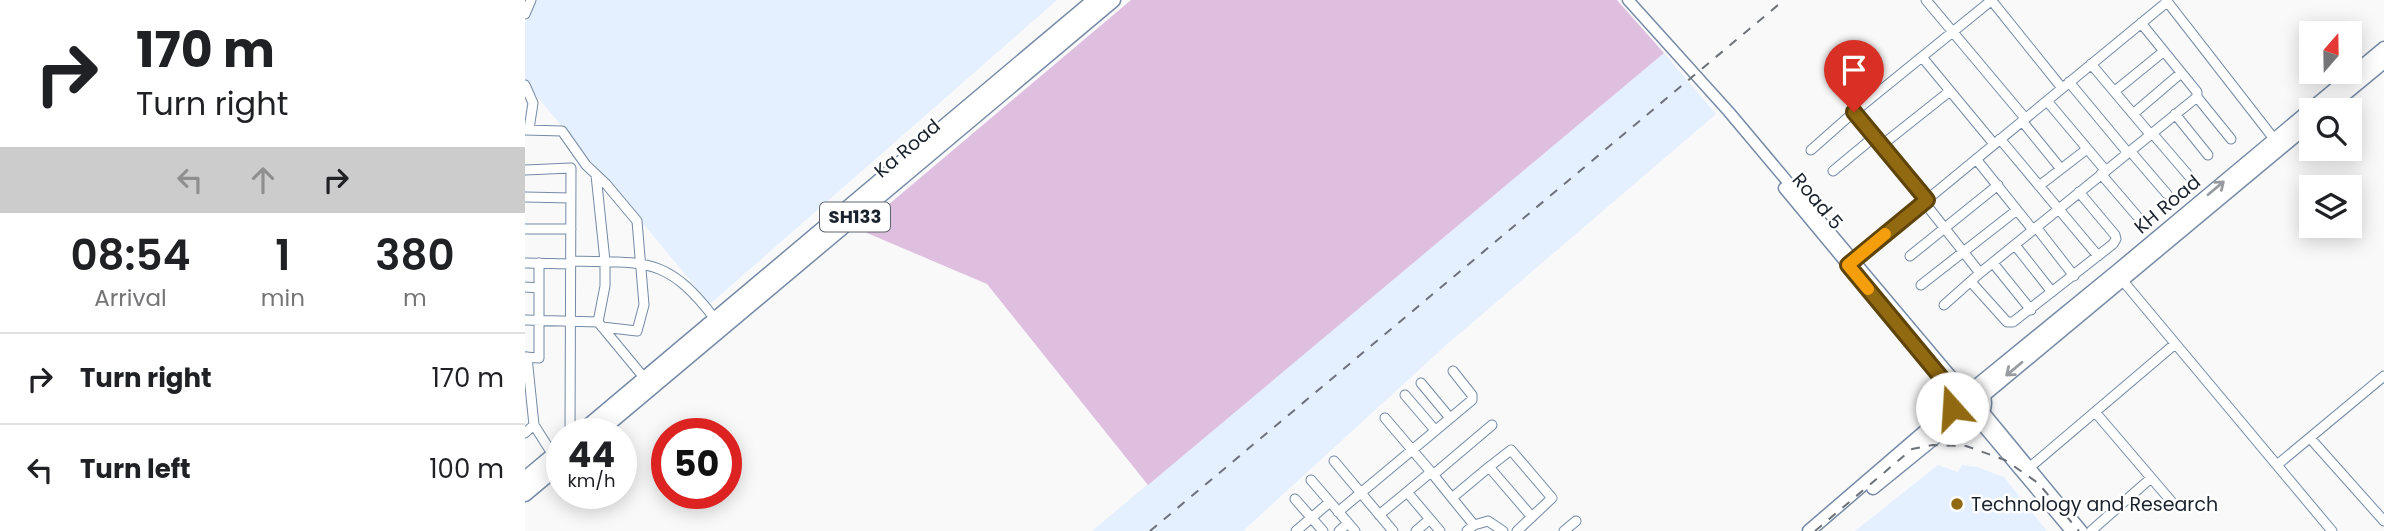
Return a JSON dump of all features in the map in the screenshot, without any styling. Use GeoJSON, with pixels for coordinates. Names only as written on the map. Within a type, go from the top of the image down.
{"type":"FeatureCollection","features":[{"type":"Feature","properties":{"kind":"main road","name":"Ka Road"},"geometry":{"type":"LineString","coordinates":[[601,418],[649,383],[992,94],[1095,0]]}},
{"type":"Feature","properties":{"kind":"main road","name":"Ka Road"},"geometry":{"type":"LineString","coordinates":[[613,418],[715,319],[992,94],[1113,0]]}},
{"type":"Feature","properties":{"kind":"main road","name":"KH Road"},"geometry":{"type":"LineString","coordinates":[[1968,391],[2277,143],[2383,54]]}},
{"type":"Feature","properties":{"kind":"main road","name":"KH Road"},"geometry":{"type":"LineString","coordinates":[[2338,98],[2383,54]]}},
{"type":"Feature","properties":{"kind":"main road","name":"KH Road"},"geometry":{"type":"LineString","coordinates":[[1968,391],[2123,281],[2277,143],[2299,130]]}},
{"type":"Feature","properties":{"kind":"main road"},"geometry":{"type":"LineString","coordinates":[[1968,391],[1985,404],[1980,414],[1968,420],[1955,413],[1951,401],[1968,391]]}},
{"type":"Feature","properties":{"kind":"main road"},"geometry":{"type":"LineString","coordinates":[[1809,531],[1955,413]]}},
{"type":"Feature","properties":{"kind":"main road"},"geometry":{"type":"LineString","coordinates":[[1822,531],[1955,413]]}},
{"type":"Feature","properties":{"kind":"main road"},"geometry":{"type":"LineString","coordinates":[[525,479],[546,464]]}},
{"type":"Feature","properties":{"kind":"main road"},"geometry":{"type":"LineString","coordinates":[[525,494],[546,470]]}},
{"type":"Feature","properties":{"kind":"street"},"geometry":{"type":"LineString","coordinates":[[525,14],[530,0]]}},
{"type":"Feature","properties":{"kind":"street","name":"Road 5"},"geometry":{"type":"LineString","coordinates":[[1628,0],[1711,93],[1730,123],[1968,391]]}},
{"type":"Feature","properties":{"kind":"street","name":"Road 5"},"geometry":{"type":"LineString","coordinates":[[1636,0],[1669,39],[1678,55]]}},
{"type":"Feature","properties":{"kind":"street"},"geometry":{"type":"LineString","coordinates":[[1926,0],[2061,169]]}},
{"type":"Feature","properties":{"kind":"street"},"geometry":{"type":"LineString","coordinates":[[1851,262],[2166,1],[2277,143]]}},
{"type":"Feature","properties":{"kind":"street"},"geometry":{"type":"LineString","coordinates":[[1811,149],[1988,2],[2167,194]]}},
{"type":"Feature","properties":{"kind":"street"},"geometry":{"type":"LineString","coordinates":[[2141,23],[2231,139]]}},
{"type":"Feature","properties":{"kind":"street"},"geometry":{"type":"LineString","coordinates":[[2115,91],[2162,52]]}},
{"type":"Feature","properties":{"kind":"street"},"geometry":{"type":"LineString","coordinates":[[1922,57],[2098,256]]}},
{"type":"Feature","properties":{"kind":"street"},"geometry":{"type":"LineString","coordinates":[[2091,64],[2189,176]]}},
{"type":"Feature","properties":{"kind":"street"},"geometry":{"type":"LineString","coordinates":[[2133,114],[2181,73]]}},
{"type":"Feature","properties":{"kind":"street"},"geometry":{"type":"LineString","coordinates":[[525,85],[533,103],[527,129],[562,131],[586,165],[637,221],[644,305],[637,331],[571,320],[525,320]]}},
{"type":"Feature","properties":{"kind":"street"},"geometry":{"type":"LineString","coordinates":[[1881,145],[1950,91]]}},
{"type":"Feature","properties":{"kind":"street"},"geometry":{"type":"LineString","coordinates":[[1944,306],[1980,273],[2197,97]]}},
{"type":"Feature","properties":{"kind":"street"},"geometry":{"type":"LineString","coordinates":[[2047,101],[2137,216]]}},
{"type":"Feature","properties":{"kind":"street"},"geometry":{"type":"LineString","coordinates":[[1854,112],[1980,273]]}},
{"type":"Feature","properties":{"kind":"street"},"geometry":{"type":"LineString","coordinates":[[2175,114],[2208,155]]}},
{"type":"Feature","properties":{"kind":"street"},"geometry":{"type":"LineString","coordinates":[[1833,171],[1874,136]]}},
{"type":"Feature","properties":{"kind":"street"},"geometry":{"type":"LineString","coordinates":[[2039,187],[2087,149]]}},
{"type":"Feature","properties":{"kind":"street"},"geometry":{"type":"LineString","coordinates":[[1976,159],[2074,276]]}},
{"type":"Feature","properties":{"kind":"street"},"geometry":{"type":"LineString","coordinates":[[525,170],[571,168],[570,418]]}},
{"type":"Feature","properties":{"kind":"street"},"geometry":{"type":"LineString","coordinates":[[596,175],[605,261],[600,324],[649,383]]}},
{"type":"Feature","properties":{"kind":"street"},"geometry":{"type":"LineString","coordinates":[[1910,256],[1998,185]]}},
{"type":"Feature","properties":{"kind":"street"},"geometry":{"type":"LineString","coordinates":[[1971,282],[2007,321],[2016,321],[2113,244],[2115,235],[2079,192]]}},
{"type":"Feature","properties":{"kind":"street"},"geometry":{"type":"LineString","coordinates":[[525,197],[571,198]]}},
{"type":"Feature","properties":{"kind":"street"},"geometry":{"type":"LineString","coordinates":[[1921,285],[2017,210]]}},
{"type":"Feature","properties":{"kind":"street"},"geometry":{"type":"LineString","coordinates":[[525,229],[571,229]]}},
{"type":"Feature","properties":{"kind":"street"},"geometry":{"type":"LineString","coordinates":[[2015,245],[2052,292]]}},
{"type":"Feature","properties":{"kind":"street"},"geometry":{"type":"LineString","coordinates":[[525,263],[605,261],[651,264],[678,278],[696,294],[715,319]]}},
{"type":"Feature","properties":{"kind":"street"},"geometry":{"type":"LineString","coordinates":[[538,263],[539,358],[526,357],[528,410],[534,425],[546,439]]}},
{"type":"Feature","properties":{"kind":"street"},"geometry":{"type":"LineString","coordinates":[[1993,263],[2031,310]]}},
{"type":"Feature","properties":{"kind":"street"},"geometry":{"type":"LineString","coordinates":[[2123,281],[2332,531]]}},
{"type":"Feature","properties":{"kind":"street"},"geometry":{"type":"LineString","coordinates":[[525,287],[539,288]]}},
{"type":"Feature","properties":{"kind":"street"},"geometry":{"type":"LineString","coordinates":[[2029,468],[2175,344]]}},
{"type":"Feature","properties":{"kind":"street"},"geometry":{"type":"LineString","coordinates":[[1338,512],[1473,397],[1453,372]]}},
{"type":"Feature","properties":{"kind":"street"},"geometry":{"type":"LineString","coordinates":[[2277,465],[2384,376]]}},
{"type":"Feature","properties":{"kind":"street"},"geometry":{"type":"LineString","coordinates":[[1421,383],[1450,418]]}},
{"type":"Feature","properties":{"kind":"street"},"geometry":{"type":"LineString","coordinates":[[1405,395],[1435,430]]}},
{"type":"Feature","properties":{"kind":"street"},"geometry":{"type":"LineString","coordinates":[[2095,412],[2171,501]]}},
{"type":"Feature","properties":{"kind":"street"},"geometry":{"type":"LineString","coordinates":[[1980,414],[2082,531]]}},
{"type":"Feature","properties":{"kind":"street"},"geometry":{"type":"LineString","coordinates":[[1980,414],[2071,531]]}},
{"type":"Feature","properties":{"kind":"street"},"geometry":{"type":"LineString","coordinates":[[1385,418],[1452,498],[1471,528],[1489,521],[1503,531]]}},
{"type":"Feature","properties":{"kind":"street"},"geometry":{"type":"LineString","coordinates":[[525,433],[534,425]]}},
{"type":"Feature","properties":{"kind":"street"},"geometry":{"type":"LineString","coordinates":[[1379,515],[1492,425]]}},
{"type":"Feature","properties":{"kind":"street"},"geometry":{"type":"LineString","coordinates":[[2310,438],[2384,521]]}},
{"type":"Feature","properties":{"kind":"street"},"geometry":{"type":"LineString","coordinates":[[1452,498],[1509,451],[1514,451],[1552,495],[1550,502],[1517,531]]}},
{"type":"Feature","properties":{"kind":"street"},"geometry":{"type":"LineString","coordinates":[[1334,461],[1393,531]]}},
{"type":"Feature","properties":{"kind":"street"},"geometry":{"type":"LineString","coordinates":[[1489,467],[1532,517]]}},
{"type":"Feature","properties":{"kind":"street"},"geometry":{"type":"LineString","coordinates":[[2091,531],[2151,478]]}},
{"type":"Feature","properties":{"kind":"street"},"geometry":{"type":"LineString","coordinates":[[1311,480],[1355,531]]}},
{"type":"Feature","properties":{"kind":"street"},"geometry":{"type":"LineString","coordinates":[[1407,492],[1440,531]]}},
{"type":"Feature","properties":{"kind":"street"},"geometry":{"type":"LineString","coordinates":[[1295,499],[1323,531]]}},
{"type":"Feature","properties":{"kind":"street"},"geometry":{"type":"LineString","coordinates":[[1296,531],[1330,502]]}},
{"type":"Feature","properties":{"kind":"street"},"geometry":{"type":"LineString","coordinates":[[1416,531],[1430,519]]}},
{"type":"Feature","properties":{"kind":"street"},"geometry":{"type":"LineString","coordinates":[[1564,531],[1576,521]]}},
{"type":"Feature","properties":{"kind":"street"},"geometry":{"type":"LineString","coordinates":[[1339,531],[1348,523]]}},
{"type":"Feature","properties":{"kind":"shaded area"},"geometry":{"type":"Polygon","coordinates":[[[535,0],[1057,0],[710,304],[525,82],[525,24],[535,0]]]}},
{"type":"Feature","properties":{"kind":"shaded area"},"geometry":{"type":"Polygon","coordinates":[[[1131,0],[1617,0],[1664,53],[1148,485],[987,284],[867,233],[862,227],[1131,0]]]}},
{"type":"Feature","properties":{"kind":"shaded area"},"geometry":{"type":"Polygon","coordinates":[[[1664,53],[1716,114],[1445,346],[1243,531],[1092,531],[1664,53]]]}},
{"type":"Feature","properties":{"kind":"shaded area","name":"Technology and Research"},"geometry":{"type":"Polygon","coordinates":[[[1938,465],[1958,472],[1962,465],[1977,467],[2004,477],[2047,531],[1855,531],[1938,465]]]}},
{"type":"Feature","properties":{"kind":"railway"},"geometry":{"type":"LineString","coordinates":[[1150,531],[1784,0]]}},
{"type":"Feature","properties":{"kind":"railway"},"geometry":{"type":"LineString","coordinates":[[1815,531],[1912,449],[1933,445],[1966,446],[2005,460],[2038,483],[2079,531]]}},
{"type":"Feature","properties":{"kind":"slow traffic"},"geometry":{"type":"LineString","coordinates":[[1868,289],[1848,265],[1885,234]]}},
{"type":"Feature","properties":{"kind":"place","name":"Technology and Research"},"geometry":{"type":"Point","coordinates":[1957,504]}},
{"type":"Feature","properties":{"kind":"route"},"geometry":{"type":"LineString","coordinates":[[1854,112],[1927,200],[1848,265],[1954,393],[1952,408]]}}]}
